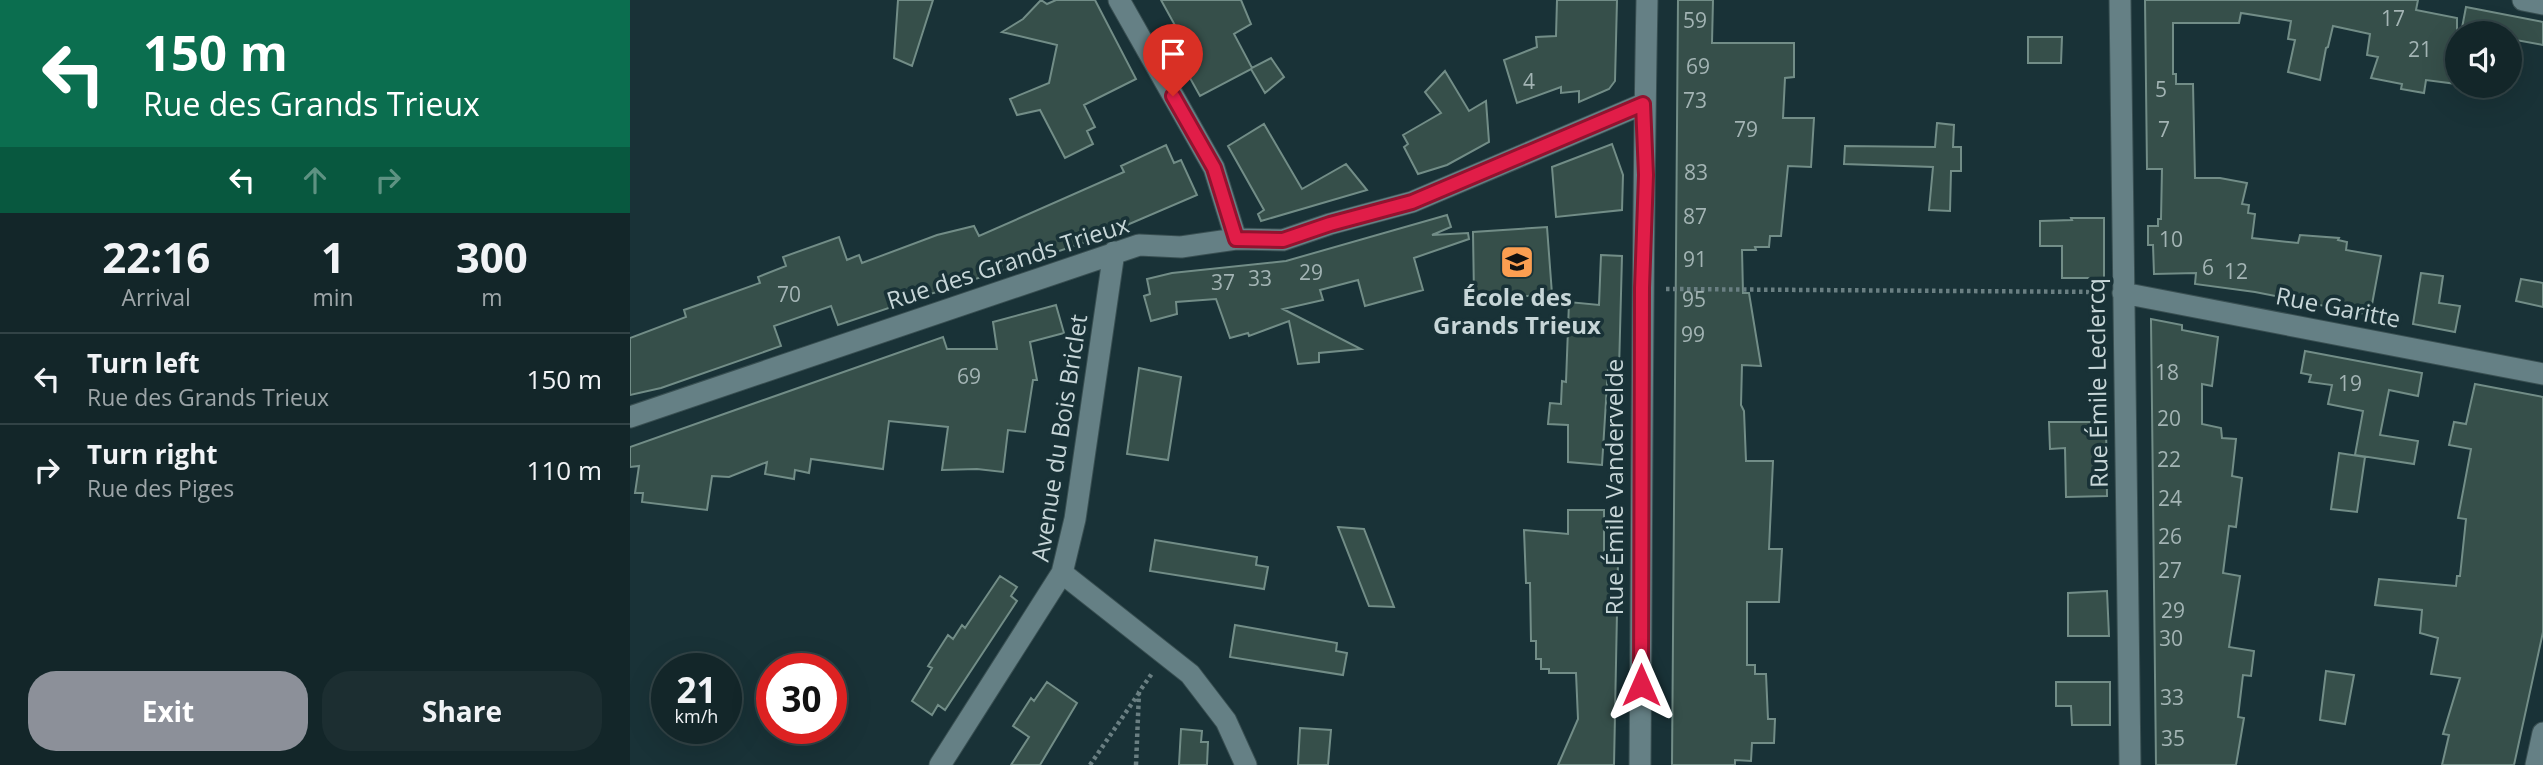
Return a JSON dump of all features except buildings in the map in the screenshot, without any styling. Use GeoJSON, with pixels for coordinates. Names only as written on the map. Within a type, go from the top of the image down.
{"type":"FeatureCollection","features":[{"type":"Feature","properties":{"kind":"street"},"geometry":{"type":"LineString","coordinates":[[1119,0],[1214,168],[1236,239]]}},
{"type":"Feature","properties":{"kind":"street","name":"Rue Émile Vandervelde"},"geometry":{"type":"LineString","coordinates":[[1640,765],[1642,288],[1646,175],[1643,104],[1647,0]]}},
{"type":"Feature","properties":{"kind":"street","name":"Rue Émile Leclercq"},"geometry":{"type":"LineString","coordinates":[[2120,0],[2130,765]]}},
{"type":"Feature","properties":{"kind":"street"},"geometry":{"type":"LineString","coordinates":[[2523,0],[2543,4]]}},
{"type":"Feature","properties":{"kind":"street","name":"Rue des Grands Trieux"},"geometry":{"type":"LineString","coordinates":[[630,417],[1139,245],[1181,247],[1236,239],[1283,240],[1412,202],[1643,104]]}},
{"type":"Feature","properties":{"kind":"street","name":"Avenue du Bois Briclet"},"geometry":{"type":"LineString","coordinates":[[1114,252],[1075,519],[1062,573],[1190,674],[1226,721],[1246,765]]}},
{"type":"Feature","properties":{"kind":"street","name":"Rue Garitte"},"geometry":{"type":"LineString","coordinates":[[2123,293],[2543,374]]}},
{"type":"Feature","properties":{"kind":"street"},"geometry":{"type":"LineString","coordinates":[[940,765],[1062,573]]}},
{"type":"Feature","properties":{"kind":"street"},"geometry":{"type":"LineString","coordinates":[[2536,765],[2543,733]]}},
{"type":"Feature","properties":{"kind":"path"},"geometry":{"type":"LineString","coordinates":[[1642,288],[2123,293]]}},
{"type":"Feature","properties":{"kind":"path"},"geometry":{"type":"LineString","coordinates":[[1090,765],[1165,654]]}},
{"type":"Feature","properties":{"kind":"path"},"geometry":{"type":"LineString","coordinates":[[1136,765],[1139,692]]}},
{"type":"Feature","properties":{"kind":"place","name":"École des Grands Trieux"},"geometry":{"type":"Point","coordinates":[1517,262]}},
{"type":"Feature","properties":{"kind":"route"},"geometry":{"type":"LineString","coordinates":[[1173,96],[1214,168],[1236,239],[1283,240],[1412,202],[1643,104],[1646,175],[1642,288],[1641,685]]}}]}
